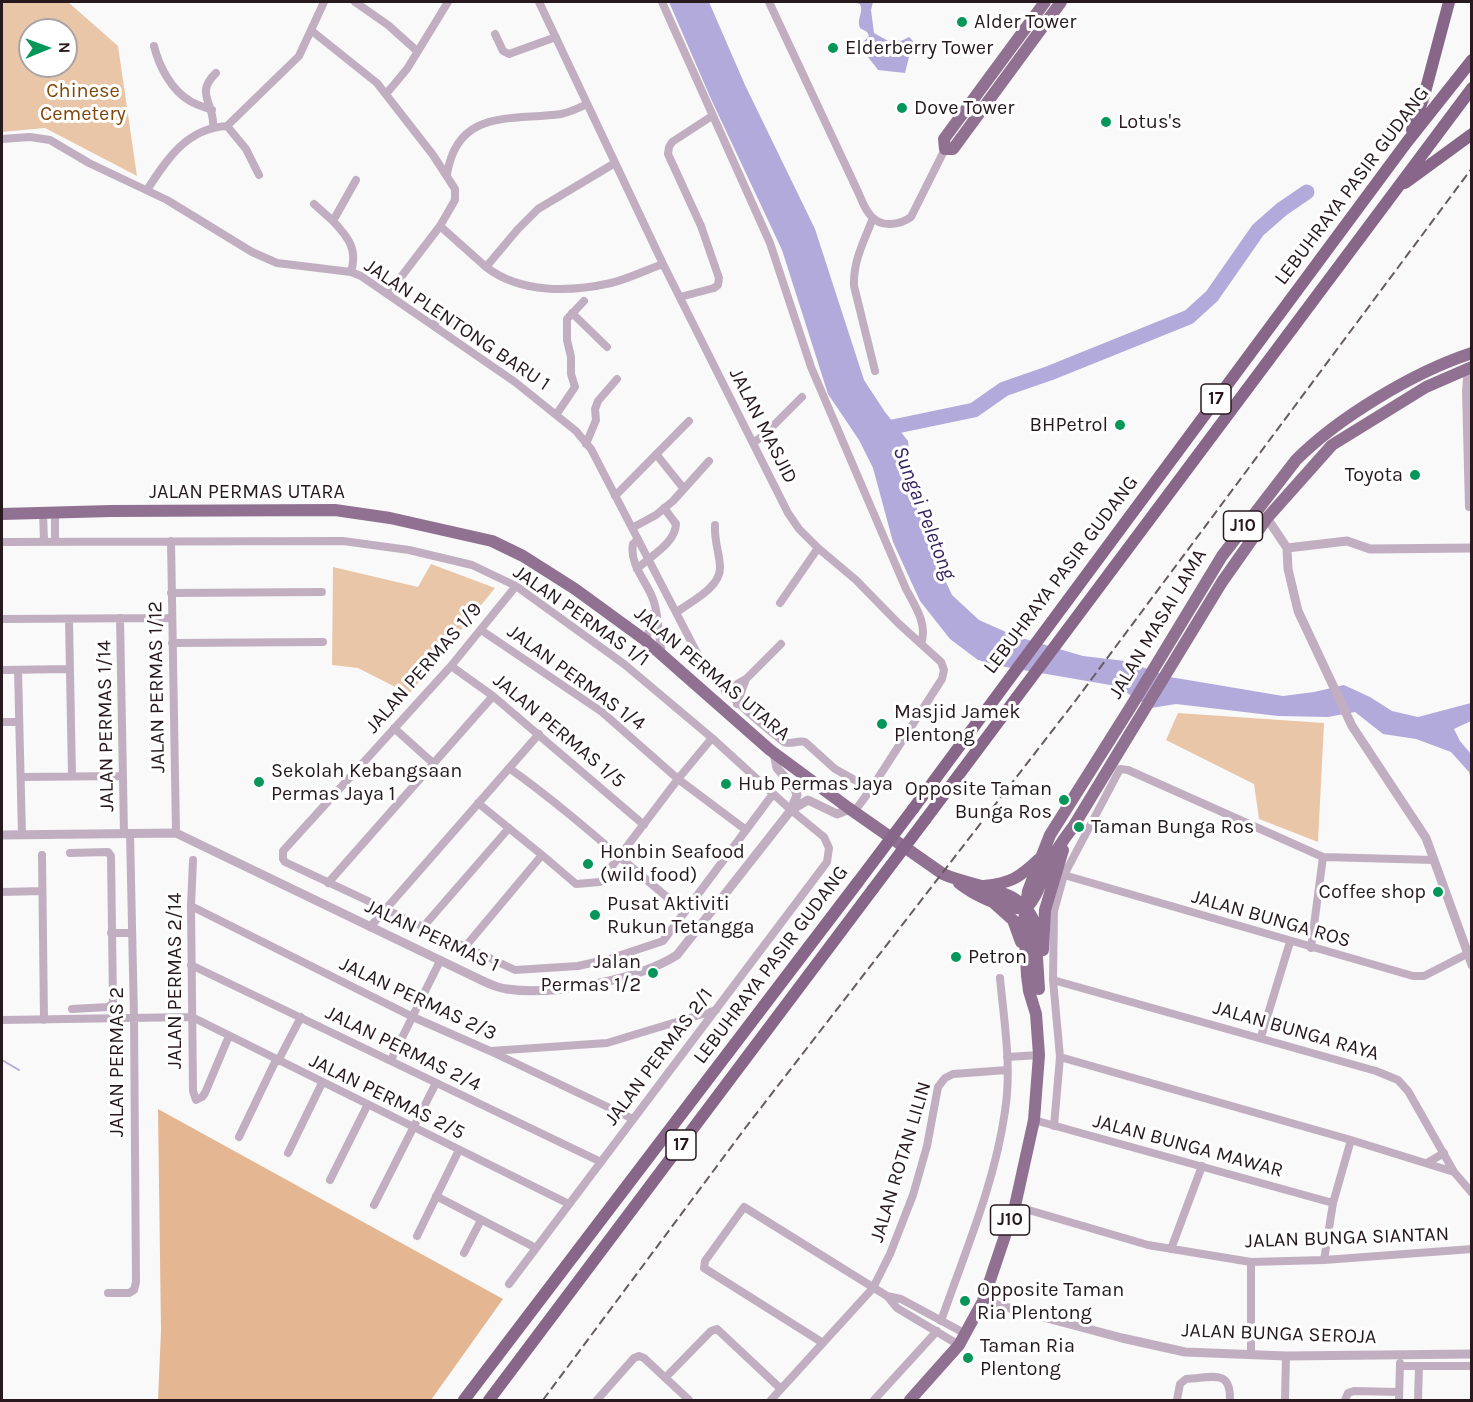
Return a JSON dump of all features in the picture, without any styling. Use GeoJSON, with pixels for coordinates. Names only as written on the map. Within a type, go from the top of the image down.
{"type":"FeatureCollection","features":[{"type":"Feature","properties":{"kind":"highway"},"geometry":{"type":"LineString","coordinates":[[1407,142],[1424,96],[1449,2]]}},
{"type":"Feature","properties":{"kind":"highway","name":"LEBUHRAYA PASIR GUDANG"},"geometry":{"type":"LineString","coordinates":[[464,1401],[913,809],[1407,142],[1472,60]]}},
{"type":"Feature","properties":{"kind":"highway","name":"LEBUHRAYA PASIR GUDANG"},"geometry":{"type":"LineString","coordinates":[[489,1401],[1472,88]]}},
{"type":"Feature","properties":{"kind":"highway"},"geometry":{"type":"LineString","coordinates":[[1395,190],[1472,134]]}},
{"type":"Feature","properties":{"kind":"main road"},"geometry":{"type":"LineString","coordinates":[[1046,2],[944,139],[945,149],[953,149],[1061,2]]}},
{"type":"Feature","properties":{"kind":"main road","name":"JALAN MASAI LAMA"},"geometry":{"type":"LineString","coordinates":[[1026,908],[1033,901],[1046,870],[1073,827],[1222,556],[1280,479],[1310,446],[1377,400],[1422,372],[1472,353]]}},
{"type":"Feature","properties":{"kind":"main road","name":"JALAN MASAI LAMA"},"geometry":{"type":"LineString","coordinates":[[1166,661],[1239,554],[1267,518],[1332,445],[1390,408],[1448,376],[1472,368]]}},
{"type":"Feature","properties":{"kind":"main road","name":"JALAN PERMAS UTARA"},"geometry":{"type":"LineString","coordinates":[[2,514],[335,510],[442,528],[492,541],[524,556],[575,589],[645,640],[774,753],[943,874],[982,886],[1016,900],[1026,908]]}},
{"type":"Feature","properties":{"kind":"main road","name":"JALAN MASAI LAMA"},"geometry":{"type":"LineString","coordinates":[[910,1401],[963,1340],[983,1300],[1015,1206],[1034,1120],[1039,1055],[1036,1014],[1029,991],[1026,957],[1024,921],[1028,891],[1050,835],[1136,711]]}},
{"type":"Feature","properties":{"kind":"main road"},"geometry":{"type":"LineString","coordinates":[[1036,1014],[1043,969],[1047,897],[1073,827]]}},
{"type":"Feature","properties":{"kind":"main road"},"geometry":{"type":"LineString","coordinates":[[982,886],[1000,884],[1022,876],[1041,857]]}},
{"type":"Feature","properties":{"kind":"main road","name":"JALAN PERMAS UTARA"},"geometry":{"type":"LineString","coordinates":[[953,878],[969,891],[1013,907],[1026,908]]}},
{"type":"Feature","properties":{"kind":"main road"},"geometry":{"type":"LineString","coordinates":[[991,900],[1013,920],[1026,957]]}},
{"type":"Feature","properties":{"kind":"main road"},"geometry":{"type":"LineString","coordinates":[[1026,908],[1032,915],[1035,926],[1039,989]]}},
{"type":"Feature","properties":{"kind":"street"},"geometry":{"type":"LineString","coordinates":[[147,190],[157,174],[183,144],[201,130],[226,126],[294,62],[312,31],[324,2]]}},
{"type":"Feature","properties":{"kind":"street"},"geometry":{"type":"LineString","coordinates":[[355,2],[388,25],[417,51]]}},
{"type":"Feature","properties":{"kind":"street"},"geometry":{"type":"LineString","coordinates":[[386,94],[407,69],[448,2]]}},
{"type":"Feature","properties":{"kind":"street","name":"JALAN MASJID"},"geometry":{"type":"LineString","coordinates":[[539,2],[663,264],[788,513],[799,529],[818,548],[856,580],[941,662],[944,670],[942,679],[871,789],[852,811]]}},
{"type":"Feature","properties":{"kind":"street"},"geometry":{"type":"LineString","coordinates":[[662,2],[770,243],[811,367],[906,589],[920,616],[924,638],[921,644]]}},
{"type":"Feature","properties":{"kind":"street"},"geometry":{"type":"LineString","coordinates":[[770,2],[869,215],[883,223],[895,224],[911,217],[945,149]]}},
{"type":"Feature","properties":{"kind":"street"},"geometry":{"type":"LineString","coordinates":[[312,31],[377,83],[447,174],[455,189],[455,200],[440,226],[388,294]]}},
{"type":"Feature","properties":{"kind":"street"},"geometry":{"type":"LineString","coordinates":[[495,33],[503,51],[509,54],[556,37]]}},
{"type":"Feature","properties":{"kind":"street"},"geometry":{"type":"LineString","coordinates":[[154,46],[162,70],[183,96],[197,105],[212,110]]}},
{"type":"Feature","properties":{"kind":"street"},"geometry":{"type":"LineString","coordinates":[[213,127],[212,110],[205,89],[207,82],[216,74]]}},
{"type":"Feature","properties":{"kind":"street"},"geometry":{"type":"LineString","coordinates":[[447,174],[449,162],[457,146],[469,131],[484,122],[563,113],[587,104]]}},
{"type":"Feature","properties":{"kind":"street"},"geometry":{"type":"LineString","coordinates":[[680,297],[714,288],[718,285],[719,278],[701,226],[668,154],[669,147],[672,142],[712,116]]}},
{"type":"Feature","properties":{"kind":"street"},"geometry":{"type":"LineString","coordinates":[[226,126],[246,148],[259,175]]}},
{"type":"Feature","properties":{"kind":"street","name":"JALAN PLENTONG BARU 1"},"geometry":{"type":"LineString","coordinates":[[2,139],[30,137],[50,140],[89,163],[147,190],[252,252],[278,263],[351,272],[361,276],[515,382],[576,431],[586,444],[696,651],[725,691],[737,704],[784,742],[806,742],[835,769],[871,789]]}},
{"type":"Feature","properties":{"kind":"street"},"geometry":{"type":"LineString","coordinates":[[486,267],[538,209],[615,163]]}},
{"type":"Feature","properties":{"kind":"street"},"geometry":{"type":"LineString","coordinates":[[333,221],[356,180]]}},
{"type":"Feature","properties":{"kind":"street"},"geometry":{"type":"LineString","coordinates":[[314,204],[350,241],[354,250],[351,272]]}},
{"type":"Feature","properties":{"kind":"street"},"geometry":{"type":"LineString","coordinates":[[873,218],[855,260],[853,275],[875,370]]}},
{"type":"Feature","properties":{"kind":"street"},"geometry":{"type":"LineString","coordinates":[[440,226],[473,253],[486,267],[511,281],[536,287],[563,290],[612,283],[663,264]]}},
{"type":"Feature","properties":{"kind":"street"},"geometry":{"type":"LineString","coordinates":[[556,415],[575,387],[571,374],[572,357],[566,334],[567,319],[584,301]]}},
{"type":"Feature","properties":{"kind":"street"},"geometry":{"type":"LineString","coordinates":[[572,313],[607,347]]}},
{"type":"Feature","properties":{"kind":"street"},"geometry":{"type":"LineString","coordinates":[[433,325],[444,317],[454,325]]}},
{"type":"Feature","properties":{"kind":"street"},"geometry":{"type":"LineString","coordinates":[[1469,507],[1466,391],[1467,378],[1472,368]]}},
{"type":"Feature","properties":{"kind":"street"},"geometry":{"type":"LineString","coordinates":[[1448,376],[1466,391]]}},
{"type":"Feature","properties":{"kind":"street"},"geometry":{"type":"LineString","coordinates":[[586,444],[596,420],[595,409],[598,401],[617,379]]}},
{"type":"Feature","properties":{"kind":"street"},"geometry":{"type":"LineString","coordinates":[[753,443],[802,397]]}},
{"type":"Feature","properties":{"kind":"street"},"geometry":{"type":"LineString","coordinates":[[615,496],[689,422]]}},
{"type":"Feature","properties":{"kind":"street"},"geometry":{"type":"LineString","coordinates":[[656,454],[684,489]]}},
{"type":"Feature","properties":{"kind":"street"},"geometry":{"type":"LineString","coordinates":[[632,528],[664,508],[709,461]]}},
{"type":"Feature","properties":{"kind":"street"},"geometry":{"type":"LineString","coordinates":[[637,569],[647,558],[664,546],[676,527],[664,508]]}},
{"type":"Feature","properties":{"kind":"street"},"geometry":{"type":"LineString","coordinates":[[49,513],[55,541]]}},
{"type":"Feature","properties":{"kind":"street"},"geometry":{"type":"LineString","coordinates":[[44,541],[49,513]]}},
{"type":"Feature","properties":{"kind":"street"},"geometry":{"type":"LineString","coordinates":[[1267,518],[1287,549],[1288,569],[1298,611],[1352,726],[1426,838],[1472,965]]}},
{"type":"Feature","properties":{"kind":"street"},"geometry":{"type":"LineString","coordinates":[[677,612],[712,586],[718,578],[720,570],[714,538],[715,525]]}},
{"type":"Feature","properties":{"kind":"street"},"geometry":{"type":"LineString","coordinates":[[638,539],[633,544],[632,550],[637,569],[654,601],[662,653]]}},
{"type":"Feature","properties":{"kind":"street","name":"JALAN PERMAS 1/12"},"geometry":{"type":"LineString","coordinates":[[171,541],[176,833]]}},
{"type":"Feature","properties":{"kind":"street","name":"JALAN PERMAS 1/1"},"geometry":{"type":"LineString","coordinates":[[2,542],[343,541],[432,554],[471,565],[516,586],[624,664],[824,837],[829,848]]}},
{"type":"Feature","properties":{"kind":"street"},"geometry":{"type":"LineString","coordinates":[[1287,549],[1347,541],[1370,549],[1472,548]]}},
{"type":"Feature","properties":{"kind":"street"},"geometry":{"type":"LineString","coordinates":[[780,603],[818,548]]}},
{"type":"Feature","properties":{"kind":"street","name":"JALAN PERMAS 1/9"},"geometry":{"type":"LineString","coordinates":[[328,883],[285,862],[283,851],[452,666],[516,586]]}},
{"type":"Feature","properties":{"kind":"street"},"geometry":{"type":"LineString","coordinates":[[171,593],[322,592]]}},
{"type":"Feature","properties":{"kind":"street"},"geometry":{"type":"LineString","coordinates":[[645,640],[652,625],[654,601]]}},
{"type":"Feature","properties":{"kind":"street","name":"JALAN PERMAS 1/14"},"geometry":{"type":"LineString","coordinates":[[120,618],[123,776],[127,834]]}},
{"type":"Feature","properties":{"kind":"street"},"geometry":{"type":"LineString","coordinates":[[2,619],[172,618]]}},
{"type":"Feature","properties":{"kind":"street"},"geometry":{"type":"LineString","coordinates":[[69,619],[72,776]]}},
{"type":"Feature","properties":{"kind":"street","name":"JALAN PERMAS 1/4"},"geometry":{"type":"LineString","coordinates":[[481,630],[602,712],[678,778],[746,830]]}},
{"type":"Feature","properties":{"kind":"street"},"geometry":{"type":"LineString","coordinates":[[172,643],[323,642]]}},
{"type":"Feature","properties":{"kind":"street"},"geometry":{"type":"LineString","coordinates":[[725,691],[746,679],[781,644]]}},
{"type":"Feature","properties":{"kind":"street","name":"JALAN PERMAS 1/5"},"geometry":{"type":"LineString","coordinates":[[452,666],[539,734],[644,825]]}},
{"type":"Feature","properties":{"kind":"street"},"geometry":{"type":"LineString","coordinates":[[2,670],[70,669]]}},
{"type":"Feature","properties":{"kind":"street"},"geometry":{"type":"LineString","coordinates":[[18,670],[22,835]]}},
{"type":"Feature","properties":{"kind":"street"},"geometry":{"type":"LineString","coordinates":[[737,704],[746,679]]}},
{"type":"Feature","properties":{"kind":"street"},"geometry":{"type":"LineString","coordinates":[[493,696],[328,883],[515,970],[578,966],[609,959],[663,941],[773,794]]}},
{"type":"Feature","properties":{"kind":"street"},"geometry":{"type":"LineString","coordinates":[[2,722],[19,722]]}},
{"type":"Feature","properties":{"kind":"street"},"geometry":{"type":"LineString","coordinates":[[394,728],[434,764]]}},
{"type":"Feature","properties":{"kind":"street"},"geometry":{"type":"LineString","coordinates":[[370,927],[539,734]]}},
{"type":"Feature","properties":{"kind":"street"},"geometry":{"type":"LineString","coordinates":[[478,803],[576,885],[600,882],[678,778],[712,738]]}},
{"type":"Feature","properties":{"kind":"street"},"geometry":{"type":"LineString","coordinates":[[774,753],[777,768],[795,789],[797,795],[791,810]]}},
{"type":"Feature","properties":{"kind":"street"},"geometry":{"type":"LineString","coordinates":[[509,768],[552,799],[618,858],[685,912]]}},
{"type":"Feature","properties":{"kind":"street"},"geometry":{"type":"LineString","coordinates":[[1054,1126],[1060,1057],[1053,980],[1054,911],[1064,875],[1120,769],[1128,770],[1323,858],[1434,860]]}},
{"type":"Feature","properties":{"kind":"street"},"geometry":{"type":"LineString","coordinates":[[21,777],[123,776]]}},
{"type":"Feature","properties":{"kind":"street"},"geometry":{"type":"LineString","coordinates":[[791,810],[808,800],[837,814],[852,811]]}},
{"type":"Feature","properties":{"kind":"street","name":"JALAN PERMAS 1"},"geometry":{"type":"LineString","coordinates":[[2,835],[176,833],[493,985],[526,991],[588,985],[614,979],[666,962],[677,955],[791,810]]}},
{"type":"Feature","properties":{"kind":"street"},"geometry":{"type":"LineString","coordinates":[[423,927],[509,828]]}},
{"type":"Feature","properties":{"kind":"street","name":"JALAN PERMAS 2"},"geometry":{"type":"LineString","coordinates":[[108,1293],[129,1293],[134,1290],[136,1282],[134,1018],[127,834]]}},
{"type":"Feature","properties":{"kind":"street","name":"JALAN PERMAS 2/1"},"geometry":{"type":"LineString","coordinates":[[509,1284],[827,862],[829,848]]}},
{"type":"Feature","properties":{"kind":"street"},"geometry":{"type":"LineString","coordinates":[[70,853],[110,853],[113,1003],[108,1007],[72,1009]]}},
{"type":"Feature","properties":{"kind":"street"},"geometry":{"type":"LineString","coordinates":[[42,855],[44,1020]]}},
{"type":"Feature","properties":{"kind":"street"},"geometry":{"type":"LineString","coordinates":[[465,947],[542,855]]}},
{"type":"Feature","properties":{"kind":"street"},"geometry":{"type":"LineString","coordinates":[[1311,948],[1323,858]]}},
{"type":"Feature","properties":{"kind":"street","name":"JALAN PERMAS 2/14"},"geometry":{"type":"LineString","coordinates":[[193,860],[191,965],[193,1091],[196,1100],[205,1093],[230,1036]]}},
{"type":"Feature","properties":{"kind":"street","name":"JALAN BUNGA ROS"},"geometry":{"type":"LineString","coordinates":[[1064,875],[1413,976],[1424,976],[1467,954]]}},
{"type":"Feature","properties":{"kind":"street"},"geometry":{"type":"LineString","coordinates":[[2,892],[42,891]]}},
{"type":"Feature","properties":{"kind":"street","name":"JALAN PERMAS 2/3"},"geometry":{"type":"LineString","coordinates":[[191,906],[413,1017],[633,1119]]}},
{"type":"Feature","properties":{"kind":"street"},"geometry":{"type":"LineString","coordinates":[[111,933],[132,933]]}},
{"type":"Feature","properties":{"kind":"street"},"geometry":{"type":"LineString","coordinates":[[1261,1037],[1290,942]]}},
{"type":"Feature","properties":{"kind":"street"},"geometry":{"type":"LineString","coordinates":[[391,1060],[440,961]]}},
{"type":"Feature","properties":{"kind":"street","name":"JALAN PERMAS 2/4"},"geometry":{"type":"LineString","coordinates":[[191,965],[601,1162]]}},
{"type":"Feature","properties":{"kind":"street"},"geometry":{"type":"LineString","coordinates":[[941,1321],[991,1179],[1006,1109],[1007,1057],[1000,978]]}},
{"type":"Feature","properties":{"kind":"street","name":"JALAN BUNGA RAYA"},"geometry":{"type":"LineString","coordinates":[[1053,980],[1261,1037],[1376,1071],[1398,1080],[1408,1091],[1454,1172],[1472,1193]]}},
{"type":"Feature","properties":{"kind":"street"},"geometry":{"type":"LineString","coordinates":[[490,1051],[607,1043],[716,1010]]}},
{"type":"Feature","properties":{"kind":"street"},"geometry":{"type":"LineString","coordinates":[[2,1020],[192,1017]]}},
{"type":"Feature","properties":{"kind":"street","name":"JALAN PERMAS 2/5"},"geometry":{"type":"LineString","coordinates":[[192,1017],[367,1106],[569,1204]]}},
{"type":"Feature","properties":{"kind":"street"},"geometry":{"type":"LineString","coordinates":[[239,1137],[301,1017]]}},
{"type":"Feature","properties":{"kind":"street"},"geometry":{"type":"LineString","coordinates":[[1007,1057],[1039,1055]]}},
{"type":"Feature","properties":{"kind":"street"},"geometry":{"type":"LineString","coordinates":[[1060,1057],[1352,1140],[1454,1172]]}},
{"type":"Feature","properties":{"kind":"street","name":"JALAN ROTAN LILIN"},"geometry":{"type":"LineString","coordinates":[[771,1401],[873,1288],[890,1254],[912,1195],[927,1146],[938,1087],[945,1078],[953,1074],[1007,1070]]}},
{"type":"Feature","properties":{"kind":"street"},"geometry":{"type":"LineString","coordinates":[[288,1153],[322,1083]]}},
{"type":"Feature","properties":{"kind":"street"},"geometry":{"type":"LineString","coordinates":[[374,1205],[436,1083]]}},
{"type":"Feature","properties":{"kind":"street"},"geometry":{"type":"LineString","coordinates":[[330,1180],[367,1106]]}},
{"type":"Feature","properties":{"kind":"street","name":"JALAN BUNGA MAWAR"},"geometry":{"type":"LineString","coordinates":[[1034,1120],[1333,1203]]}},
{"type":"Feature","properties":{"kind":"street"},"geometry":{"type":"LineString","coordinates":[[1324,1260],[1333,1203],[1352,1140]]}},
{"type":"Feature","properties":{"kind":"street"},"geometry":{"type":"LineString","coordinates":[[417,1236],[459,1150]]}},
{"type":"Feature","properties":{"kind":"street"},"geometry":{"type":"LineString","coordinates":[[1427,1163],[1444,1153]]}},
{"type":"Feature","properties":{"kind":"street"},"geometry":{"type":"LineString","coordinates":[[1171,1249],[1202,1166]]}},
{"type":"Feature","properties":{"kind":"street"},"geometry":{"type":"LineString","coordinates":[[436,1196],[536,1248]]}},
{"type":"Feature","properties":{"kind":"street","name":"JALAN BUNGA SIANTAN"},"geometry":{"type":"LineString","coordinates":[[1015,1206],[1148,1245],[1251,1262],[1324,1260],[1472,1249]]}},
{"type":"Feature","properties":{"kind":"street"},"geometry":{"type":"LineString","coordinates":[[824,1342],[704,1268],[705,1261],[744,1207],[886,1296],[897,1308],[937,1331],[963,1340]]}},
{"type":"Feature","properties":{"kind":"street"},"geometry":{"type":"LineString","coordinates":[[464,1253],[481,1220]]}},
{"type":"Feature","properties":{"kind":"street"},"geometry":{"type":"LineString","coordinates":[[1251,1262],[1251,1354]]}},
{"type":"Feature","properties":{"kind":"street"},"geometry":{"type":"LineString","coordinates":[[886,1296],[901,1299],[941,1321],[963,1340]]}},
{"type":"Feature","properties":{"kind":"street","name":"JALAN BUNGA SEROJA"},"geometry":{"type":"LineString","coordinates":[[983,1300],[1122,1338],[1185,1352],[1286,1356],[1472,1354]]}},
{"type":"Feature","properties":{"kind":"street"},"geometry":{"type":"LineString","coordinates":[[665,1378],[711,1331],[717,1329],[781,1389]]}},
{"type":"Feature","properties":{"kind":"street"},"geometry":{"type":"LineString","coordinates":[[874,1401],[937,1331]]}},
{"type":"Feature","properties":{"kind":"street"},"geometry":{"type":"LineString","coordinates":[[1399,1401],[1400,1355]]}},
{"type":"Feature","properties":{"kind":"street"},"geometry":{"type":"LineString","coordinates":[[597,1401],[634,1358],[639,1356],[644,1358],[689,1401]]}},
{"type":"Feature","properties":{"kind":"street"},"geometry":{"type":"LineString","coordinates":[[1285,1401],[1286,1356]]}},
{"type":"Feature","properties":{"kind":"street"},"geometry":{"type":"LineString","coordinates":[[1400,1366],[1472,1366]]}},
{"type":"Feature","properties":{"kind":"street"},"geometry":{"type":"LineString","coordinates":[[1418,1401],[1419,1366]]}},
{"type":"Feature","properties":{"kind":"street"},"geometry":{"type":"LineString","coordinates":[[1177,1401],[1180,1384],[1186,1379],[1223,1378],[1228,1381],[1230,1401]]}},
{"type":"Feature","properties":{"kind":"street"},"geometry":{"type":"LineString","coordinates":[[1346,1397],[1354,1391],[1400,1392]]}},
{"type":"Feature","properties":{"kind":"green space","name":"Chinese Cemetery"},"geometry":{"type":"Polygon","coordinates":[[[2,2],[68,2],[118,46],[137,176],[45,128],[2,132],[2,2]]]}},
{"type":"Feature","properties":{"kind":"green space"},"geometry":{"type":"Polygon","coordinates":[[[431,564],[495,588],[409,694],[358,668],[332,665],[333,567],[418,587],[431,564]]]}},
{"type":"Feature","properties":{"kind":"green space"},"geometry":{"type":"Polygon","coordinates":[[[1178,713],[1324,723],[1318,842],[1259,819],[1254,784],[1166,740],[1178,713]]]}},
{"type":"Feature","properties":{"kind":"shaded area"},"geometry":{"type":"Polygon","coordinates":[[[669,2],[709,2],[745,85],[815,229],[864,380],[908,441],[915,503],[934,556],[952,595],[979,620],[1015,636],[1083,656],[1125,661],[1170,677],[1283,696],[1344,685],[1370,697],[1392,711],[1418,717],[1471,703],[1471,721],[1454,729],[1471,754],[1471,779],[1469,772],[1451,752],[1416,739],[1383,734],[1355,712],[1328,717],[1278,716],[1176,704],[1151,708],[1116,686],[1000,666],[978,660],[950,639],[920,601],[893,542],[873,468],[859,440],[828,394],[782,250],[711,99],[669,2]]]}},
{"type":"Feature","properties":{"kind":"shaded area"},"geometry":{"type":"Polygon","coordinates":[[[852,2],[873,2],[871,10],[874,33],[890,42],[901,41],[909,37],[913,41],[905,73],[878,70],[868,58],[862,43],[869,36],[859,25],[861,7],[860,4],[852,2]]]}},
{"type":"Feature","properties":{"kind":"shaded area"},"geometry":{"type":"Polygon","coordinates":[[[158,1109],[503,1299],[431,1400],[158,1400],[161,1331],[158,1109]]]}},
{"type":"Feature","properties":{"kind":"waterway"},"geometry":{"type":"LineString","coordinates":[[878,430],[974,410],[1004,389],[1189,317],[1212,296],[1258,230],[1282,209],[1307,192]]}},
{"type":"Feature","properties":{"kind":"waterway"},"geometry":{"type":"LineString","coordinates":[[2,1060],[19,1070]]}},
{"type":"Feature","properties":{"kind":"railway"},"geometry":{"type":"LineString","coordinates":[[543,1400],[746,1127],[1076,700],[1472,168]]}},
{"type":"Feature","properties":{"kind":"place","name":"Alder Tower"},"geometry":{"type":"Point","coordinates":[962,22]}},
{"type":"Feature","properties":{"kind":"place","name":"Elderberry Tower"},"geometry":{"type":"Point","coordinates":[833,48]}},
{"type":"Feature","properties":{"kind":"place","name":"Dove Tower"},"geometry":{"type":"Point","coordinates":[902,108]}},
{"type":"Feature","properties":{"kind":"place","name":"Lotus's"},"geometry":{"type":"Point","coordinates":[1106,122]}},
{"type":"Feature","properties":{"kind":"place","name":"BHPetrol"},"geometry":{"type":"Point","coordinates":[1120,425]}},
{"type":"Feature","properties":{"kind":"place","name":"Toyota"},"geometry":{"type":"Point","coordinates":[1415,475]}},
{"type":"Feature","properties":{"kind":"place","name":"Masjid Jamek Plentong"},"geometry":{"type":"Point","coordinates":[882,724]}},
{"type":"Feature","properties":{"kind":"place","name":"Sekolah Kebangsaan Permas Jaya 1"},"geometry":{"type":"Point","coordinates":[259,782]}},
{"type":"Feature","properties":{"kind":"place","name":"Hub Permas Jaya"},"geometry":{"type":"Point","coordinates":[726,784]}},
{"type":"Feature","properties":{"kind":"place","name":"Opposite Taman Bunga Ros"},"geometry":{"type":"Point","coordinates":[1064,800]}},
{"type":"Feature","properties":{"kind":"place","name":"Taman Bunga Ros"},"geometry":{"type":"Point","coordinates":[1079,827]}},
{"type":"Feature","properties":{"kind":"place","name":"Honbin Seafood (wild food)"},"geometry":{"type":"Point","coordinates":[588,864]}},
{"type":"Feature","properties":{"kind":"place","name":"Coffee shop"},"geometry":{"type":"Point","coordinates":[1438,892]}},
{"type":"Feature","properties":{"kind":"place","name":"Pusat Aktiviti Rukun Tetangga"},"geometry":{"type":"Point","coordinates":[595,915]}},
{"type":"Feature","properties":{"kind":"place","name":"Petron"},"geometry":{"type":"Point","coordinates":[956,957]}},
{"type":"Feature","properties":{"kind":"place","name":"Jalan Permas 1/2"},"geometry":{"type":"Point","coordinates":[653,973]}},
{"type":"Feature","properties":{"kind":"place","name":"Opposite Taman Ria Plentong"},"geometry":{"type":"Point","coordinates":[965,1301]}},
{"type":"Feature","properties":{"kind":"place","name":"Taman Ria Plentong"},"geometry":{"type":"Point","coordinates":[968,1358]}},
{"type":"Feature","properties":{"kind":"water label","name":"Sungai Peletong"},"geometry":{"type":"Point","coordinates":[924,513]}}]}
